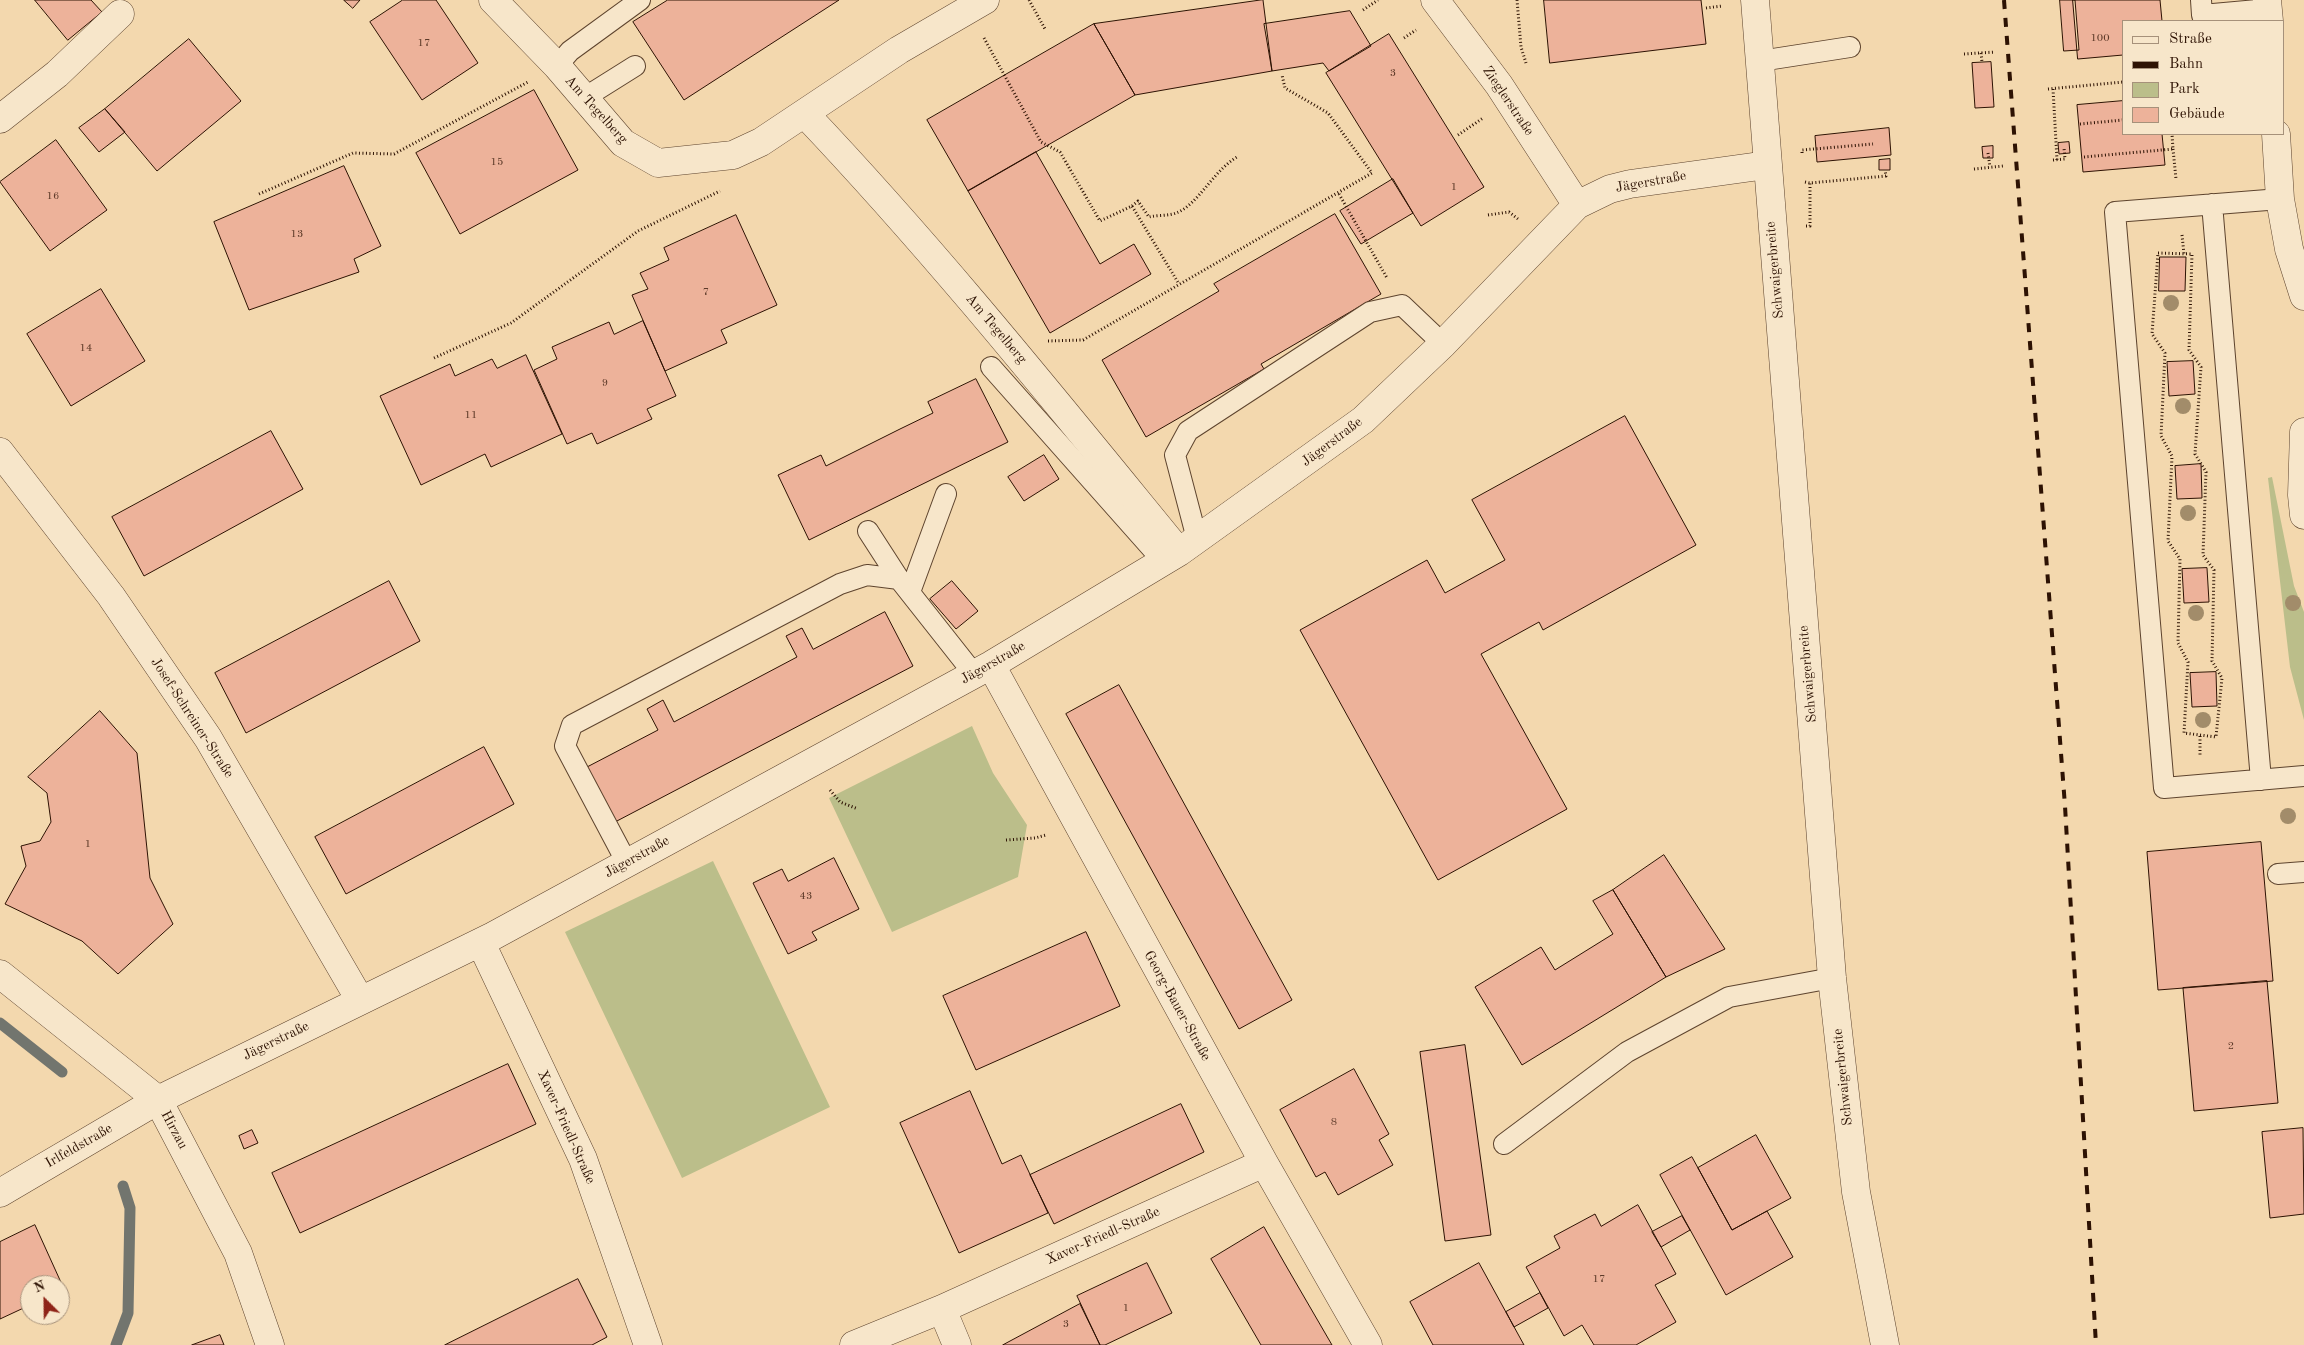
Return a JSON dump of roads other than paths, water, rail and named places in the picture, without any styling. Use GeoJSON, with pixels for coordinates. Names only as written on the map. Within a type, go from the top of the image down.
{"type":"FeatureCollection","features":[{"type":"Feature","properties":{"kind":"street","name":"Am Tegelberg"},"geometry":{"type":"LineString","coordinates":[[493,0],[557,66],[623,143],[658,163],[733,155],[761,142],[900,50],[977,5]]}},
{"type":"Feature","properties":{"kind":"street","name":"Zieglerstraße"},"geometry":{"type":"LineString","coordinates":[[1435,0],[1499,85],[1577,205]]}},
{"type":"Feature","properties":{"kind":"street","name":"Schwaigerbreite"},"geometry":{"type":"LineString","coordinates":[[1755,0],[1832,978],[1856,1192],[1885,1345]]}},
{"type":"Feature","properties":{"kind":"street"},"geometry":{"type":"LineString","coordinates":[[0,119],[57,74],[120,14]]}},
{"type":"Feature","properties":{"kind":"street","name":"Am Tegelberg"},"geometry":{"type":"LineString","coordinates":[[805,114],[881,194],[1011,346],[1180,551]]}},
{"type":"Feature","properties":{"kind":"street"},"geometry":{"type":"LineString","coordinates":[[2276,135],[2280,199],[2293,264],[2304,296]]}},
{"type":"Feature","properties":{"kind":"street","name":"Jägerstraße"},"geometry":{"type":"LineString","coordinates":[[158,1100],[360,1000],[481,943],[983,670],[1180,551],[1363,420],[1443,344],[1577,205],[1610,189],[1630,184],[1767,165]]}},
{"type":"Feature","properties":{"kind":"street"},"geometry":{"type":"LineString","coordinates":[[2304,432],[2304,515]]}},
{"type":"Feature","properties":{"kind":"street","name":"Josef-Schreiner-Straße"},"geometry":{"type":"LineString","coordinates":[[0,452],[111,596],[208,738],[360,1000]]}},
{"type":"Feature","properties":{"kind":"street","name":"Georg-Bauer-Straße"},"geometry":{"type":"LineString","coordinates":[[983,670],[1078,825],[1264,1163],[1368,1345]]}},
{"type":"Feature","properties":{"kind":"street","name":"Xaver-Friedl-Straße"},"geometry":{"type":"LineString","coordinates":[[481,943],[583,1159],[648,1345]]}},
{"type":"Feature","properties":{"kind":"street","name":"Hirzau"},"geometry":{"type":"LineString","coordinates":[[0,974],[158,1100],[238,1253],[270,1345]]}},
{"type":"Feature","properties":{"kind":"street","name":"Irlfeldstraße"},"geometry":{"type":"LineString","coordinates":[[0,1193],[158,1100]]}},
{"type":"Feature","properties":{"kind":"street","name":"Xaver-Friedl-Straße"},"geometry":{"type":"LineString","coordinates":[[854,1345],[942,1309],[1264,1163]]}},
{"type":"Feature","properties":{"kind":"street"},"geometry":{"type":"LineString","coordinates":[[942,1309],[957,1345]]}},
{"type":"Feature","properties":{"kind":"lane"},"geometry":{"type":"LineString","coordinates":[[557,66],[570,50],[640,0]]}},
{"type":"Feature","properties":{"kind":"lane"},"geometry":{"type":"LineString","coordinates":[[2201,0],[2202,15],[2268,10]]}},
{"type":"Feature","properties":{"kind":"lane"},"geometry":{"type":"LineString","coordinates":[[1760,61],[1850,47]]}},
{"type":"Feature","properties":{"kind":"lane"},"geometry":{"type":"LineString","coordinates":[[584,98],[635,66]]}},
{"type":"Feature","properties":{"kind":"lane"},"geometry":{"type":"LineString","coordinates":[[2280,199],[2115,212],[2164,788],[2304,776]]}},
{"type":"Feature","properties":{"kind":"lane"},"geometry":{"type":"LineString","coordinates":[[2212,204],[2261,780]]}},
{"type":"Feature","properties":{"kind":"lane"},"geometry":{"type":"LineString","coordinates":[[1180,551],[1175,455],[1188,431],[1370,312],[1402,305],[1443,344]]}},
{"type":"Feature","properties":{"kind":"lane"},"geometry":{"type":"LineString","coordinates":[[991,367],[1180,551]]}},
{"type":"Feature","properties":{"kind":"lane"},"geometry":{"type":"LineString","coordinates":[[904,586],[946,494]]}},
{"type":"Feature","properties":{"kind":"lane"},"geometry":{"type":"LineString","coordinates":[[868,531],[904,586],[983,670]]}},
{"type":"Feature","properties":{"kind":"lane"},"geometry":{"type":"LineString","coordinates":[[627,863],[565,746],[572,725],[840,584],[867,575],[904,586]]}},
{"type":"Feature","properties":{"kind":"lane"},"geometry":{"type":"LineString","coordinates":[[2278,874],[2304,872]]}},
{"type":"Feature","properties":{"kind":"lane"},"geometry":{"type":"LineString","coordinates":[[1504,1144],[1627,1052],[1729,997],[1832,978]]}},
{"type":"Feature","properties":{"kind":"waterway"},"geometry":{"type":"LineString","coordinates":[[0,1023],[62,1072]]}},
{"type":"Feature","properties":{"kind":"waterway"},"geometry":{"type":"LineString","coordinates":[[116,1345],[128,1313],[130,1208],[123,1186]]}},
{"type":"Feature","properties":{"kind":"railway"},"geometry":{"type":"LineString","coordinates":[[2004,0],[2065,806],[2096,1345]]}}]}
